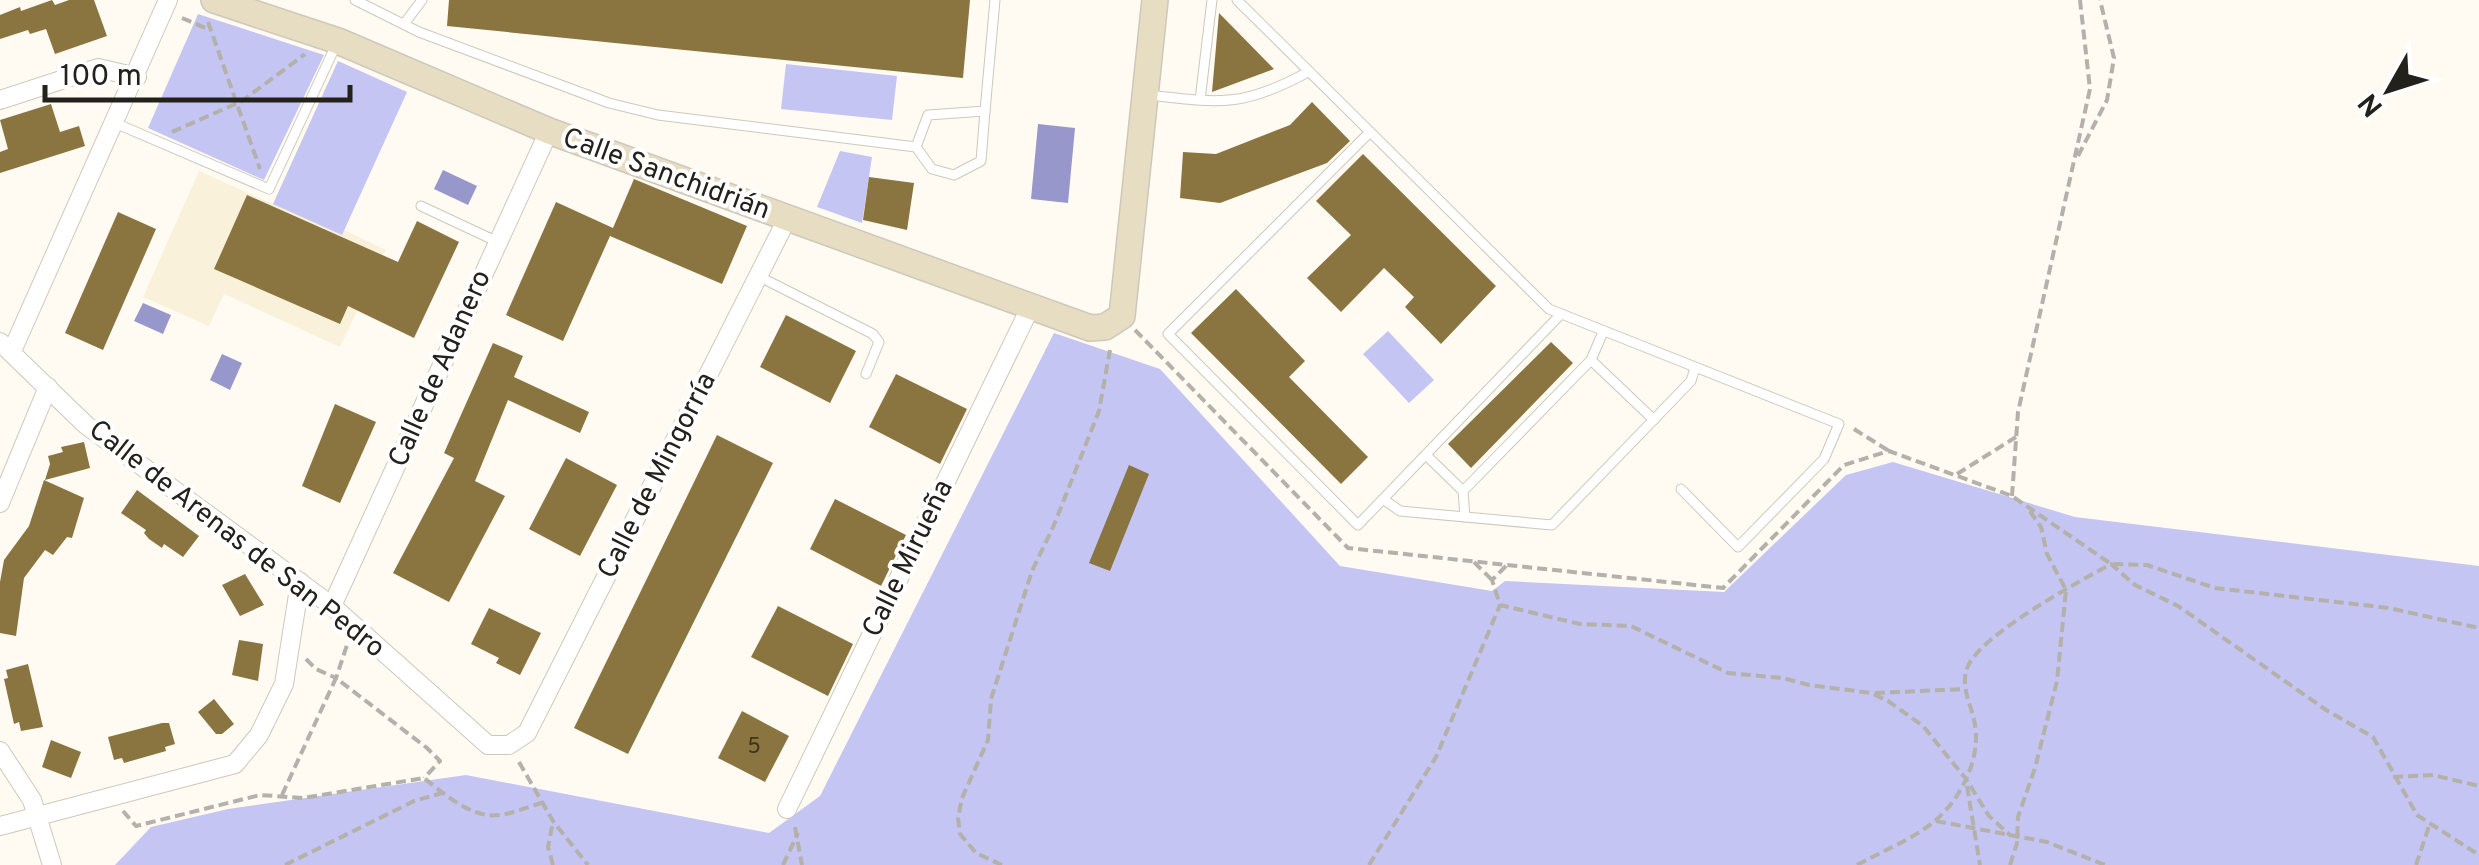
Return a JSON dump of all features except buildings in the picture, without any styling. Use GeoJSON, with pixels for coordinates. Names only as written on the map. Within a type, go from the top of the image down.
{"type":"FeatureCollection","features":[{"type":"Feature","properties":{"kind":"street"},"geometry":{"type":"LineString","coordinates":[[6,347],[137,77],[168,0]]}},
{"type":"Feature","properties":{"kind":"street","name":"Calle Sanchidrián"},"geometry":{"type":"LineString","coordinates":[[215,0],[332,38],[549,132],[1030,308],[1090,328],[1116,320]]}},
{"type":"Feature","properties":{"kind":"street"},"geometry":{"type":"LineString","coordinates":[[1116,320],[1155,0]]}},
{"type":"Feature","properties":{"kind":"street"},"geometry":{"type":"LineString","coordinates":[[0,100],[98,68],[137,77]]}},
{"type":"Feature","properties":{"kind":"street","name":"Calle de Adanero"},"geometry":{"type":"LineString","coordinates":[[332,606],[549,132]]}},
{"type":"Feature","properties":{"kind":"street","name":"Calle de Mingorría"},"geometry":{"type":"LineString","coordinates":[[509,745],[528,733],[787,219]]}},
{"type":"Feature","properties":{"kind":"street","name":"Calle Mirueña"},"geometry":{"type":"LineString","coordinates":[[787,809],[1030,308]]}},
{"type":"Feature","properties":{"kind":"street","name":"Calle de Arenas de San Pedro"},"geometry":{"type":"LineString","coordinates":[[6,347],[86,425],[332,606],[488,745],[509,745]]}},
{"type":"Feature","properties":{"kind":"street"},"geometry":{"type":"LineString","coordinates":[[0,503],[48,387]]}},
{"type":"Feature","properties":{"kind":"street"},"geometry":{"type":"LineString","coordinates":[[0,826],[234,764],[259,735],[284,684],[300,582]]}},
{"type":"Feature","properties":{"kind":"street"},"geometry":{"type":"LineString","coordinates":[[0,751],[32,800],[52,865]]}},
{"type":"Feature","properties":{"kind":"lane"},"geometry":{"type":"LineString","coordinates":[[356,0],[404,24],[625,107],[658,115],[916,147],[932,169],[954,175],[981,161],[996,0]]}},
{"type":"Feature","properties":{"kind":"lane"},"geometry":{"type":"LineString","coordinates":[[404,24],[422,0]]}},
{"type":"Feature","properties":{"kind":"lane"},"geometry":{"type":"LineString","coordinates":[[1200,100],[1212,0]]}},
{"type":"Feature","properties":{"kind":"lane"},"geometry":{"type":"LineString","coordinates":[[1237,0],[1549,308],[1840,424],[1824,459],[1738,547],[1681,490]]}},
{"type":"Feature","properties":{"kind":"lane"},"geometry":{"type":"LineString","coordinates":[[115,123],[269,189],[332,38]]}},
{"type":"Feature","properties":{"kind":"lane"},"geometry":{"type":"LineString","coordinates":[[1145,95],[1224,102],[1269,93],[1308,72]]}},
{"type":"Feature","properties":{"kind":"lane"},"geometry":{"type":"LineString","coordinates":[[916,147],[928,115],[985,111]]}},
{"type":"Feature","properties":{"kind":"lane"},"geometry":{"type":"LineString","coordinates":[[1370,132],[1168,334],[1358,525],[1560,314]]}},
{"type":"Feature","properties":{"kind":"lane"},"geometry":{"type":"LineString","coordinates":[[422,206],[498,242]]}},
{"type":"Feature","properties":{"kind":"lane"},"geometry":{"type":"LineString","coordinates":[[760,277],[873,334],[879,342],[866,374]]}},
{"type":"Feature","properties":{"kind":"lane"},"geometry":{"type":"LineString","coordinates":[[1463,491],[1592,360],[1604,332]]}},
{"type":"Feature","properties":{"kind":"lane"},"geometry":{"type":"LineString","coordinates":[[1592,360],[1654,420]]}},
{"type":"Feature","properties":{"kind":"lane"},"geometry":{"type":"LineString","coordinates":[[1384,498],[1400,511],[1552,525],[1691,381],[1695,368]]}},
{"type":"Feature","properties":{"kind":"lane"},"geometry":{"type":"LineString","coordinates":[[1426,455],[1463,491],[1465,517]]}},
{"type":"Feature","properties":{"kind":"path"},"geometry":{"type":"LineString","coordinates":[[215,0],[206,17],[269,189]]}},
{"type":"Feature","properties":{"kind":"path"},"geometry":{"type":"LineString","coordinates":[[2012,496],[2018,412],[2090,89],[2080,0]]}},
{"type":"Feature","properties":{"kind":"path"},"geometry":{"type":"LineString","coordinates":[[2073,165],[2107,100],[2114,58],[2100,0]]}},
{"type":"Feature","properties":{"kind":"path"},"geometry":{"type":"LineString","coordinates":[[179,16],[210,30]]}},
{"type":"Feature","properties":{"kind":"path"},"geometry":{"type":"LineString","coordinates":[[154,139],[237,104],[332,38]]}},
{"type":"Feature","properties":{"kind":"path"},"geometry":{"type":"LineString","coordinates":[[1116,320],[1348,548],[1722,588],[1844,465],[1889,451]]}},
{"type":"Feature","properties":{"kind":"path"},"geometry":{"type":"LineString","coordinates":[[998,864],[976,853],[960,834],[962,798],[988,740],[991,699],[1032,571],[1100,411],[1116,320]]}},
{"type":"Feature","properties":{"kind":"path"},"geometry":{"type":"LineString","coordinates":[[1854,429],[1889,451],[2012,496],[2135,585],[2190,614],[2326,710],[2373,737],[2417,815],[2479,855]]}},
{"type":"Feature","properties":{"kind":"path"},"geometry":{"type":"LineString","coordinates":[[1957,474],[2016,437]]}},
{"type":"Feature","properties":{"kind":"path"},"geometry":{"type":"LineString","coordinates":[[2013,836],[2057,681],[2066,590],[2047,554],[2041,527],[2026,505]]}},
{"type":"Feature","properties":{"kind":"path"},"geometry":{"type":"LineString","coordinates":[[1368,865],[1436,758],[1500,604],[1492,580],[1474,562]]}},
{"type":"Feature","properties":{"kind":"path"},"geometry":{"type":"LineString","coordinates":[[1857,865],[1948,811],[1975,757],[1976,726],[1965,689],[1966,669],[1976,654],[2009,627],[2110,564],[2147,565],[2215,588],[2388,608],[2479,628]]}},
{"type":"Feature","properties":{"kind":"path"},"geometry":{"type":"LineString","coordinates":[[1492,580],[1506,566]]}},
{"type":"Feature","properties":{"kind":"path"},"geometry":{"type":"LineString","coordinates":[[1500,604],[1580,624],[1631,626],[1728,674],[1758,674],[1870,693],[1888,700],[1923,726],[1966,779],[1989,816],[2013,836],[2017,842],[2010,865]]}},
{"type":"Feature","properties":{"kind":"path"},"geometry":{"type":"LineString","coordinates":[[282,796],[336,678],[342,651],[359,630]]}},
{"type":"Feature","properties":{"kind":"path"},"geometry":{"type":"LineString","coordinates":[[111,797],[136,826],[260,795],[302,798],[424,778],[440,761],[336,678],[316,669],[290,643]]}},
{"type":"Feature","properties":{"kind":"path"},"geometry":{"type":"LineString","coordinates":[[1870,693],[1965,689]]}},
{"type":"Feature","properties":{"kind":"path"},"geometry":{"type":"LineString","coordinates":[[509,745],[553,821],[588,865]]}},
{"type":"Feature","properties":{"kind":"path"},"geometry":{"type":"LineString","coordinates":[[2394,776],[2432,776],[2479,786]]}},
{"type":"Feature","properties":{"kind":"path"},"geometry":{"type":"LineString","coordinates":[[424,778],[484,815],[542,803]]}},
{"type":"Feature","properties":{"kind":"path"},"geometry":{"type":"LineString","coordinates":[[1966,779],[1980,865]]}},
{"type":"Feature","properties":{"kind":"path"},"geometry":{"type":"LineString","coordinates":[[285,865],[414,801],[442,792]]}},
{"type":"Feature","properties":{"kind":"path"},"geometry":{"type":"LineString","coordinates":[[553,821],[548,847],[553,865]]}},
{"type":"Feature","properties":{"kind":"path"},"geometry":{"type":"LineString","coordinates":[[1936,821],[2047,842],[2104,865]]}},
{"type":"Feature","properties":{"kind":"path"},"geometry":{"type":"LineString","coordinates":[[2416,865],[2430,823]]}},
{"type":"Feature","properties":{"kind":"path"},"geometry":{"type":"LineString","coordinates":[[782,865],[798,834],[802,865]]}},
{"type":"Feature","properties":{"kind":"path"},"geometry":{"type":"LineString","coordinates":[[576,865],[583,856]]}},
{"type":"Feature","properties":{"kind":"shaded area"},"geometry":{"type":"Polygon","coordinates":[[[198,14],[324,55],[264,180],[148,128],[198,14]]]}},
{"type":"Feature","properties":{"kind":"shaded area"},"geometry":{"type":"Polygon","coordinates":[[[338,61],[407,92],[344,230],[386,250],[340,347],[224,294],[209,326],[143,297],[199,171],[273,204],[338,61]]]}},
{"type":"Feature","properties":{"kind":"shaded area"},"geometry":{"type":"Polygon","coordinates":[[[338,61],[407,92],[342,235],[273,204],[338,61]]]}},
{"type":"Feature","properties":{"kind":"shaded area"},"geometry":{"type":"Polygon","coordinates":[[[786,64],[897,76],[892,120],[781,109],[786,64]]]}},
{"type":"Feature","properties":{"kind":"shaded area"},"geometry":{"type":"Polygon","coordinates":[[[1038,124],[1075,128],[1068,203],[1031,199],[1038,124]]]}},
{"type":"Feature","properties":{"kind":"shaded area"},"geometry":{"type":"Polygon","coordinates":[[[840,151],[872,157],[862,223],[817,207],[840,151]]]}},
{"type":"Feature","properties":{"kind":"shaded area"},"geometry":{"type":"Polygon","coordinates":[[[443,170],[477,186],[468,205],[434,189],[443,170]]]}},
{"type":"Feature","properties":{"kind":"shaded area"},"geometry":{"type":"Polygon","coordinates":[[[143,303],[171,315],[163,334],[134,321],[143,303]]]}},
{"type":"Feature","properties":{"kind":"shaded area"},"geometry":{"type":"Polygon","coordinates":[[[1388,331],[1434,380],[1409,403],[1363,354],[1388,331]]]}},
{"type":"Feature","properties":{"kind":"shaded area"},"geometry":{"type":"Polygon","coordinates":[[[1054,333],[1160,369],[1340,566],[1492,591],[1505,581],[1724,592],[1846,475],[1893,462],[2075,517],[2479,566],[2479,865],[115,865],[151,827],[228,809],[466,775],[769,833],[820,796],[1054,333]]]}},
{"type":"Feature","properties":{"kind":"shaded area"},"geometry":{"type":"Polygon","coordinates":[[[222,354],[242,363],[230,390],[210,380],[222,354]]]}}]}
